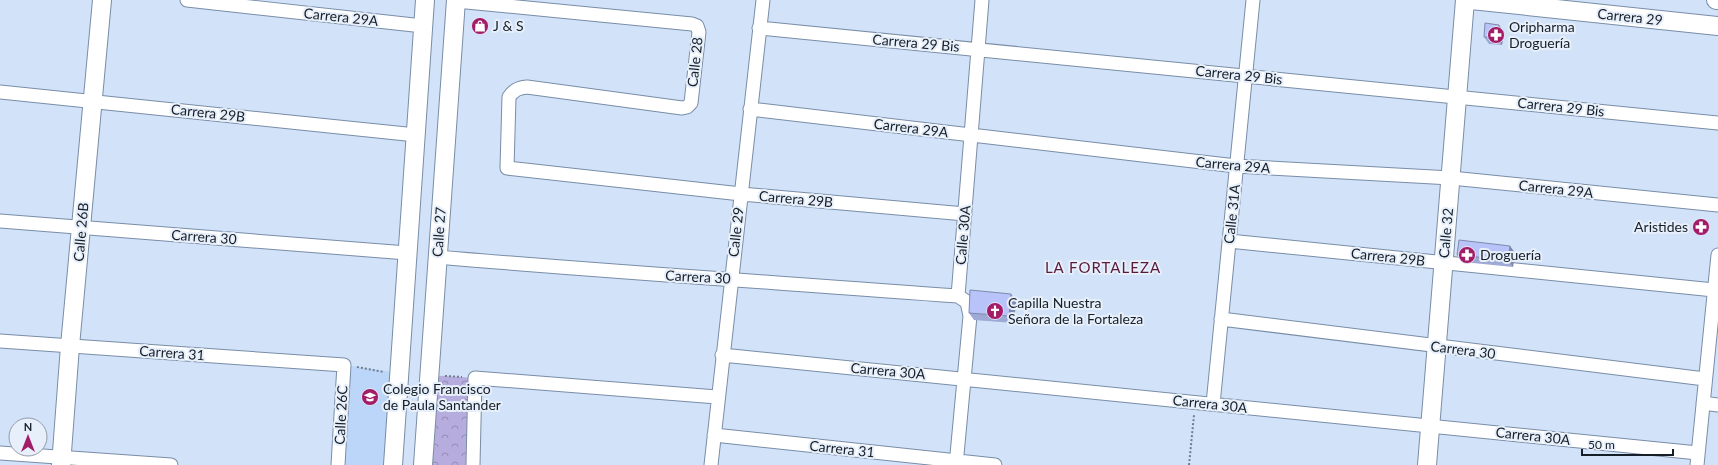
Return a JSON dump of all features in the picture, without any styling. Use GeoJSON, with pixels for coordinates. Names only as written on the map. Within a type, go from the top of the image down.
{"type":"FeatureCollection","features":[{"type":"Feature","properties":{"kind":"street","name":"Calle 26B"},"geometry":{"type":"LineString","coordinates":[[61,461],[70,346],[102,0]]}},
{"type":"Feature","properties":{"kind":"street","name":"Carrera 29A"},"geometry":{"type":"LineString","coordinates":[[187,0],[423,26]]}},
{"type":"Feature","properties":{"kind":"street"},"geometry":{"type":"LineString","coordinates":[[393,465],[425,0]]}},
{"type":"Feature","properties":{"kind":"street","name":"Calle 28"},"geometry":{"type":"LineString","coordinates":[[456,0],[692,24],[697,26],[700,32],[691,103],[687,107],[682,108],[527,87],[520,88],[513,92],[509,97],[507,168]]}},
{"type":"Feature","properties":{"kind":"street","name":"Calle 27"},"geometry":{"type":"LineString","coordinates":[[423,465],[456,0]]}},
{"type":"Feature","properties":{"kind":"street","name":"Calle 29"},"geometry":{"type":"LineString","coordinates":[[711,465],[717,397],[763,0]]}},
{"type":"Feature","properties":{"kind":"street","name":"Calle 30A"},"geometry":{"type":"LineString","coordinates":[[958,296],[982,0]]}},
{"type":"Feature","properties":{"kind":"street","name":"Calle 31A"},"geometry":{"type":"LineString","coordinates":[[1213,404],[1253,0]]}},
{"type":"Feature","properties":{"kind":"street","name":"Calle 32"},"geometry":{"type":"LineString","coordinates":[[1427,465],[1465,0]]}},
{"type":"Feature","properties":{"kind":"street","name":"Carrera 29"},"geometry":{"type":"LineString","coordinates":[[1471,0],[1718,26]]}},
{"type":"Feature","properties":{"kind":"street","name":"Carrera 29 Bis"},"geometry":{"type":"LineString","coordinates":[[759,28],[1718,123]]}},
{"type":"Feature","properties":{"kind":"street","name":"Carrera 29B"},"geometry":{"type":"LineString","coordinates":[[0,92],[416,135]]}},
{"type":"Feature","properties":{"kind":"street","name":"Carrera 29A"},"geometry":{"type":"LineString","coordinates":[[750,109],[1236,166],[1451,178],[1718,205]]}},
{"type":"Feature","properties":{"kind":"street","name":"Carrera 29B"},"geometry":{"type":"LineString","coordinates":[[507,168],[741,194],[965,214]]}},
{"type":"Feature","properties":{"kind":"street","name":"Carrera 30"},"geometry":{"type":"LineString","coordinates":[[0,221],[407,253]]}},
{"type":"Feature","properties":{"kind":"street","name":"Carrera 29B"},"geometry":{"type":"LineString","coordinates":[[1229,241],[1444,263],[1716,282]]}},
{"type":"Feature","properties":{"kind":"street"},"geometry":{"type":"LineString","coordinates":[[1697,459],[1718,255]]}},
{"type":"Feature","properties":{"kind":"street","name":"Carrera 30"},"geometry":{"type":"LineString","coordinates":[[437,257],[958,296]]}},
{"type":"Feature","properties":{"kind":"street"},"geometry":{"type":"LineString","coordinates":[[956,463],[970,316],[967,302],[958,296]]}},
{"type":"Feature","properties":{"kind":"street","name":"Carrera 30"},"geometry":{"type":"LineString","coordinates":[[1221,319],[1437,347],[1705,379]]}},
{"type":"Feature","properties":{"kind":"street","name":"Carrera 31"},"geometry":{"type":"LineString","coordinates":[[0,341],[344,365]]}},
{"type":"Feature","properties":{"kind":"street","name":"Carrera 30A"},"geometry":{"type":"LineString","coordinates":[[722,355],[965,378],[1431,426],[1697,459]]}},
{"type":"Feature","properties":{"kind":"street","name":"Calle 26C"},"geometry":{"type":"LineString","coordinates":[[338,465],[344,365]]}},
{"type":"Feature","properties":{"kind":"street"},"geometry":{"type":"LineString","coordinates":[[473,465],[476,378],[717,397]]}},
{"type":"Feature","properties":{"kind":"street"},"geometry":{"type":"LineString","coordinates":[[1703,403],[1718,405]]}},
{"type":"Feature","properties":{"kind":"street","name":"Carrera 31"},"geometry":{"type":"LineString","coordinates":[[714,435],[956,463],[995,465]]}},
{"type":"Feature","properties":{"kind":"street"},"geometry":{"type":"LineString","coordinates":[[0,453],[61,461],[171,465]]}},
{"type":"Feature","properties":{"kind":"path"},"geometry":{"type":"LineString","coordinates":[[344,365],[390,373]]}},
{"type":"Feature","properties":{"kind":"path"},"geometry":{"type":"LineString","coordinates":[[1189,465],[1196,402]]}},
{"type":"Feature","properties":{"kind":"shaded area","name":"Colegio Francisco de Paula Santander"},"geometry":{"type":"Polygon","coordinates":[[[344,365],[399,373],[393,465],[338,465],[344,365]]]}},
{"type":"Feature","properties":{"kind":"green space"},"geometry":{"type":"Polygon","coordinates":[[[428,375],[475,378],[473,465],[423,465],[428,375]]]}},
{"type":"Feature","properties":{"kind":"building"},"geometry":{"type":"Polygon","coordinates":[[[1485,23],[1499,25],[1497,38],[1484,37],[1485,23]]]}},
{"type":"Feature","properties":{"kind":"building"},"geometry":{"type":"Polygon","coordinates":[[[1459,240],[1510,246],[1508,260],[1457,255],[1459,240]]]}},
{"type":"Feature","properties":{"kind":"building"},"geometry":{"type":"Polygon","coordinates":[[[970,290],[1011,294],[1009,316],[969,313],[970,290]]]}},
{"type":"Feature","properties":{"kind":"place","name":"J & S"},"geometry":{"type":"Point","coordinates":[480,26]}},
{"type":"Feature","properties":{"kind":"place","name":"Oripharma Droguería"},"geometry":{"type":"Point","coordinates":[1496,35]}},
{"type":"Feature","properties":{"kind":"place","name":"Aristides"},"geometry":{"type":"Point","coordinates":[1701,227]}},
{"type":"Feature","properties":{"kind":"place","name":"Droguería"},"geometry":{"type":"Point","coordinates":[1467,255]}},
{"type":"Feature","properties":{"kind":"place","name":"Capilla Nuestra Señora de la Fortaleza"},"geometry":{"type":"Point","coordinates":[995,311]}},
{"type":"Feature","properties":{"kind":"place","name":"Colegio Francisco de Paula Santander"},"geometry":{"type":"Point","coordinates":[370,397]}},
{"type":"Feature","properties":{"kind":"district","name":"LA FORTALEZA"},"geometry":{"type":"Point","coordinates":[1103,268]}}]}
